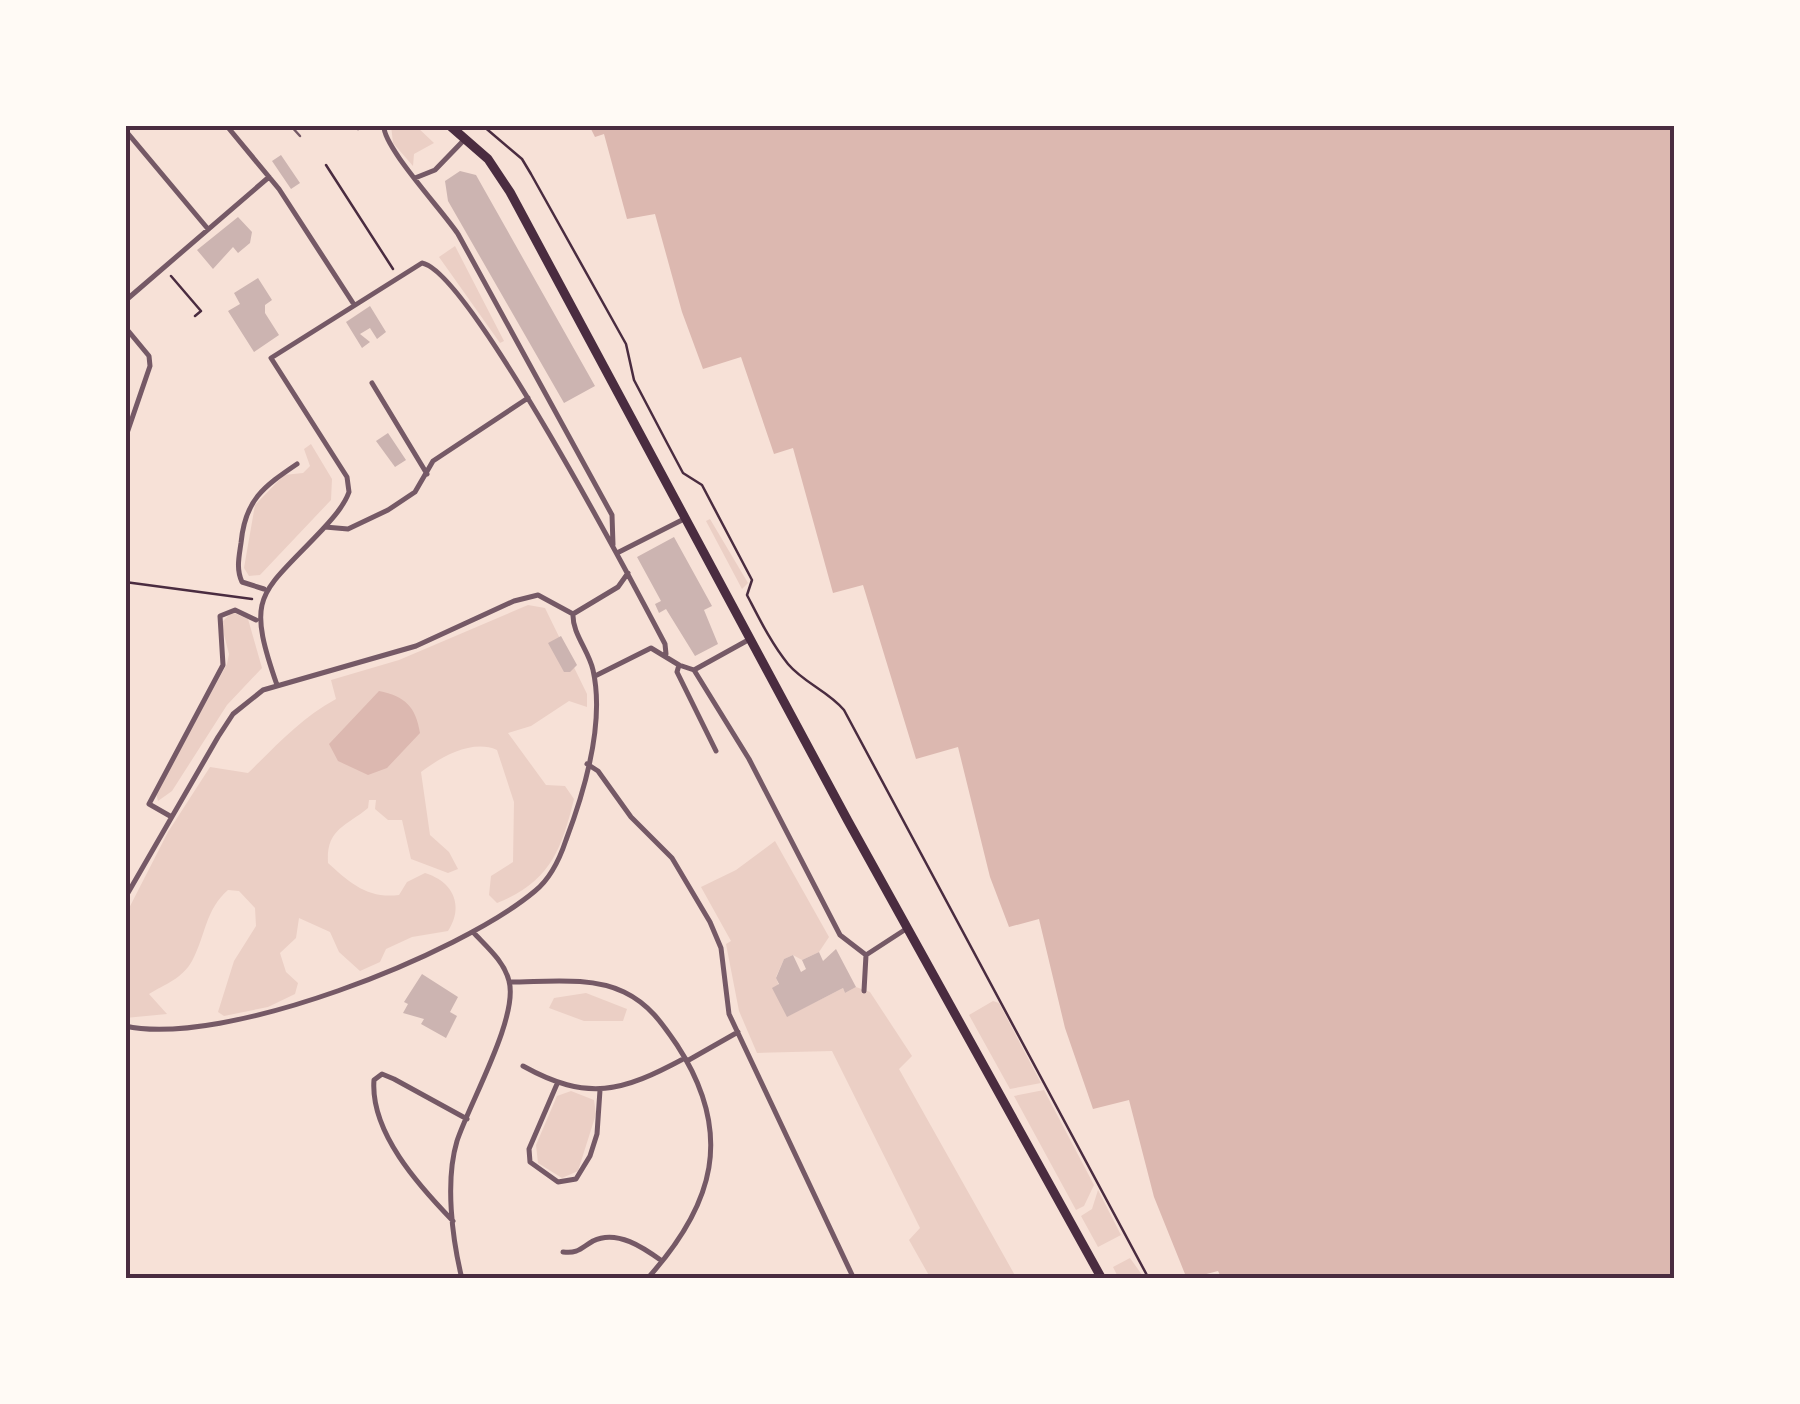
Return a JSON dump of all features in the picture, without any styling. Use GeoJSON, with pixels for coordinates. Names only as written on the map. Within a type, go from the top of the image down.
{"type":"FeatureCollection","features":[{"type":"Feature","properties":{"kind":"highway"},"geometry":{"type":"LineString","coordinates":[[448,125],[488,159],[510,192],[906,928],[1102,1279]]}},
{"type":"Feature","properties":{"kind":"street"},"geometry":{"type":"LineString","coordinates":[[226,125],[269,177],[353,303]]}},
{"type":"Feature","properties":{"kind":"street"},"geometry":{"type":"LineString","coordinates":[[384,125],[385,140],[458,234],[612,514],[613,544]]}},
{"type":"Feature","properties":{"kind":"street"},"geometry":{"type":"LineString","coordinates":[[125,130],[208,230]]}},
{"type":"Feature","properties":{"kind":"street"},"geometry":{"type":"LineString","coordinates":[[415,178],[435,170],[466,138]]}},
{"type":"Feature","properties":{"kind":"street"},"geometry":{"type":"LineString","coordinates":[[126,299],[269,177]]}},
{"type":"Feature","properties":{"kind":"street"},"geometry":{"type":"LineString","coordinates":[[276,685],[256,620],[264,590],[347,499],[347,478],[272,363],[273,354],[415,265],[437,268],[480,323],[528,398],[600,530],[613,544],[665,644],[666,654]]}},
{"type":"Feature","properties":{"kind":"street"},"geometry":{"type":"LineString","coordinates":[[125,327],[149,356],[150,366],[125,439]]}},
{"type":"Feature","properties":{"kind":"street"},"geometry":{"type":"LineString","coordinates":[[372,383],[427,474]]}},
{"type":"Feature","properties":{"kind":"street"},"geometry":{"type":"LineString","coordinates":[[324,527],[348,528],[374,518],[415,492],[433,461],[528,398]]}},
{"type":"Feature","properties":{"kind":"street"},"geometry":{"type":"LineString","coordinates":[[264,590],[242,582],[238,572],[243,517],[258,490],[297,464]]}},
{"type":"Feature","properties":{"kind":"street"},"geometry":{"type":"LineString","coordinates":[[618,553],[687,517]]}},
{"type":"Feature","properties":{"kind":"street"},"geometry":{"type":"LineString","coordinates":[[573,614],[618,587],[628,573]]}},
{"type":"Feature","properties":{"kind":"street"},"geometry":{"type":"LineString","coordinates":[[125,898],[170,816],[234,714],[276,685],[416,646],[527,597],[548,598],[573,614],[594,676],[596,714],[578,805],[552,870],[538,888],[473,932],[388,970],[252,1019],[178,1029],[125,1026]]}},
{"type":"Feature","properties":{"kind":"street"},"geometry":{"type":"LineString","coordinates":[[170,816],[149,804],[222,665],[220,616],[235,610],[256,620]]}},
{"type":"Feature","properties":{"kind":"street"},"geometry":{"type":"LineString","coordinates":[[694,670],[750,640]]}},
{"type":"Feature","properties":{"kind":"street"},"geometry":{"type":"LineString","coordinates":[[594,676],[651,648],[694,670],[749,759],[840,934],[866,956]]}},
{"type":"Feature","properties":{"kind":"street"},"geometry":{"type":"LineString","coordinates":[[678,665],[676,672],[716,751]]}},
{"type":"Feature","properties":{"kind":"street"},"geometry":{"type":"LineString","coordinates":[[587,764],[598,771],[685,878],[721,948],[729,1014],[854,1279]]}},
{"type":"Feature","properties":{"kind":"street"},"geometry":{"type":"LineString","coordinates":[[866,956],[906,928]]}},
{"type":"Feature","properties":{"kind":"street"},"geometry":{"type":"LineString","coordinates":[[462,1279],[452,1174],[467,1118],[504,1021],[510,982],[503,964],[473,932]]}},
{"type":"Feature","properties":{"kind":"street"},"geometry":{"type":"LineString","coordinates":[[864,991],[866,956]]}},
{"type":"Feature","properties":{"kind":"street"},"geometry":{"type":"LineString","coordinates":[[510,982],[587,982],[620,990],[658,1018],[686,1060],[708,1110],[712,1162],[700,1206],[647,1279]]}},
{"type":"Feature","properties":{"kind":"street"},"geometry":{"type":"LineString","coordinates":[[523,1066],[557,1084],[600,1090],[621,1088],[738,1032]]}},
{"type":"Feature","properties":{"kind":"street"},"geometry":{"type":"LineString","coordinates":[[454,1224],[421,1185],[390,1138],[376,1106],[374,1080],[382,1074],[467,1118]]}},
{"type":"Feature","properties":{"kind":"street"},"geometry":{"type":"LineString","coordinates":[[557,1084],[528,1149],[530,1162],[558,1182],[576,1180],[590,1156],[600,1090]]}},
{"type":"Feature","properties":{"kind":"street"},"geometry":{"type":"LineString","coordinates":[[564,1252],[578,1252],[595,1240],[620,1239],[662,1261]]}},
{"type":"Feature","properties":{"kind":"lane"},"geometry":{"type":"LineString","coordinates":[[290,125],[300,136]]}},
{"type":"Feature","properties":{"kind":"path"},"geometry":{"type":"LineString","coordinates":[[353,125],[358,129]]}},
{"type":"Feature","properties":{"kind":"path"},"geometry":{"type":"LineString","coordinates":[[482,125],[522,159],[531,174],[626,344],[634,380],[677,462],[702,485],[744,565],[752,584],[747,594],[768,634],[789,665],[832,696],[844,710],[1149,1279]]}},
{"type":"Feature","properties":{"kind":"path"},"geometry":{"type":"LineString","coordinates":[[326,165],[396,275]]}},
{"type":"Feature","properties":{"kind":"path"},"geometry":{"type":"LineString","coordinates":[[164,268],[201,311],[195,316]]}},
{"type":"Feature","properties":{"kind":"path"},"geometry":{"type":"LineString","coordinates":[[125,582],[234,594],[261,602]]}},
{"type":"Feature","properties":{"kind":"shaded area"},"geometry":{"type":"Polygon","coordinates":[[[391,125],[415,125],[434,143],[414,154],[413,166],[393,143],[391,125]]]}},
{"type":"Feature","properties":{"kind":"shaded area"},"geometry":{"type":"Polygon","coordinates":[[[589,125],[1675,125],[1675,1279],[1222,1279],[1218,1271],[1187,1279],[1154,1197],[1129,1100],[1093,1109],[1065,1028],[1039,919],[1009,927],[990,877],[958,747],[916,759],[863,585],[833,593],[793,448],[774,454],[741,357],[703,369],[682,312],[655,214],[627,219],[604,134],[595,137],[589,125]]]}},
{"type":"Feature","properties":{"kind":"shaded area"},"geometry":{"type":"Polygon","coordinates":[[[455,246],[504,341],[500,343],[439,257],[455,246]]]}},
{"type":"Feature","properties":{"kind":"shaded area"},"geometry":{"type":"Polygon","coordinates":[[[311,444],[332,479],[331,500],[260,575],[249,576],[244,568],[255,505],[284,475],[303,473],[310,466],[304,449],[311,444]]]}},
{"type":"Feature","properties":{"kind":"shaded area"},"geometry":{"type":"Polygon","coordinates":[[[710,519],[748,583],[742,589],[706,521],[710,519]]]}},
{"type":"Feature","properties":{"kind":"shaded area"},"geometry":{"type":"Polygon","coordinates":[[[528,605],[545,608],[587,694],[587,707],[569,701],[531,726],[508,733],[546,785],[565,786],[574,799],[558,850],[541,875],[497,903],[489,895],[491,876],[513,862],[514,802],[497,750],[477,747],[457,751],[421,772],[430,835],[449,852],[458,869],[448,873],[411,859],[402,820],[388,820],[375,809],[376,800],[369,800],[368,808],[339,830],[328,852],[328,863],[336,870],[360,888],[378,894],[399,895],[407,882],[425,873],[443,882],[455,904],[448,931],[412,937],[386,949],[380,962],[360,971],[339,952],[330,932],[299,918],[296,938],[280,953],[286,972],[298,983],[295,994],[268,1007],[224,1016],[218,1012],[234,961],[256,926],[255,908],[239,891],[228,890],[210,914],[188,967],[149,994],[167,1014],[125,1018],[125,916],[168,832],[210,767],[248,773],[301,723],[336,699],[331,680],[399,660],[528,605]]]}},
{"type":"Feature","properties":{"kind":"shaded area"},"geometry":{"type":"Polygon","coordinates":[[[232,612],[248,619],[262,668],[227,705],[172,791],[158,801],[156,793],[227,664],[229,654],[221,623],[232,612]]]}},
{"type":"Feature","properties":{"kind":"shaded area"},"geometry":{"type":"Polygon","coordinates":[[[379,691],[408,704],[420,733],[387,768],[368,775],[338,761],[329,744],[379,691]]]}},
{"type":"Feature","properties":{"kind":"shaded area"},"geometry":{"type":"Polygon","coordinates":[[[775,841],[829,937],[819,952],[802,960],[793,955],[784,959],[776,977],[788,1016],[843,988],[845,993],[856,987],[870,992],[912,1056],[899,1069],[1017,1279],[931,1279],[909,1240],[920,1228],[832,1051],[757,1053],[739,1011],[726,944],[731,941],[701,887],[736,870],[775,841]]]}},
{"type":"Feature","properties":{"kind":"shaded area"},"geometry":{"type":"Polygon","coordinates":[[[586,993],[627,1009],[623,1021],[584,1021],[549,1008],[554,998],[586,993]]]}},
{"type":"Feature","properties":{"kind":"shaded area"},"geometry":{"type":"Polygon","coordinates":[[[993,1001],[999,1003],[1041,1083],[1010,1089],[969,1015],[993,1001]]]}},
{"type":"Feature","properties":{"kind":"shaded area"},"geometry":{"type":"Polygon","coordinates":[[[1044,1090],[1094,1185],[1084,1206],[1076,1210],[1014,1096],[1044,1090]]]}},
{"type":"Feature","properties":{"kind":"shaded area"},"geometry":{"type":"Polygon","coordinates":[[[571,1091],[594,1100],[596,1114],[578,1171],[562,1178],[538,1163],[536,1145],[557,1096],[571,1091]]]}},
{"type":"Feature","properties":{"kind":"shaded area"},"geometry":{"type":"Polygon","coordinates":[[[1098,1190],[1121,1235],[1098,1247],[1081,1216],[1092,1209],[1098,1190]]]}},
{"type":"Feature","properties":{"kind":"shaded area"},"geometry":{"type":"Polygon","coordinates":[[[1130,1258],[1145,1279],[1119,1279],[1113,1267],[1130,1258]]]}},
{"type":"Feature","properties":{"kind":"building"},"geometry":{"type":"Polygon","coordinates":[[[281,155],[300,183],[291,189],[272,161],[281,155]]]}},
{"type":"Feature","properties":{"kind":"building"},"geometry":{"type":"Polygon","coordinates":[[[460,171],[476,175],[595,386],[564,403],[448,201],[445,181],[460,171]]]}},
{"type":"Feature","properties":{"kind":"building"},"geometry":{"type":"Polygon","coordinates":[[[238,217],[252,232],[250,243],[238,253],[233,247],[213,269],[197,250],[238,217]]]}},
{"type":"Feature","properties":{"kind":"building"},"geometry":{"type":"Polygon","coordinates":[[[258,278],[272,300],[265,305],[265,313],[279,335],[254,352],[228,311],[240,304],[234,293],[258,278]]]}},
{"type":"Feature","properties":{"kind":"building"},"geometry":{"type":"Polygon","coordinates":[[[370,306],[386,332],[377,339],[370,328],[360,334],[370,342],[362,348],[346,322],[370,306]]]}},
{"type":"Feature","properties":{"kind":"building"},"geometry":{"type":"Polygon","coordinates":[[[388,433],[406,460],[395,467],[376,441],[388,433]]]}},
{"type":"Feature","properties":{"kind":"building"},"geometry":{"type":"Polygon","coordinates":[[[674,537],[712,606],[704,610],[718,644],[695,656],[666,609],[659,613],[655,604],[661,601],[637,557],[674,537]]]}},
{"type":"Feature","properties":{"kind":"building"},"geometry":{"type":"Polygon","coordinates":[[[561,636],[577,665],[570,672],[564,672],[548,643],[561,636]]]}},
{"type":"Feature","properties":{"kind":"building"},"geometry":{"type":"Polygon","coordinates":[[[836,949],[856,987],[845,993],[843,988],[787,1017],[772,988],[779,984],[776,978],[784,959],[793,955],[801,972],[806,969],[802,960],[819,952],[823,961],[836,949]]]}},
{"type":"Feature","properties":{"kind":"building"},"geometry":{"type":"Polygon","coordinates":[[[422,974],[458,997],[450,1012],[457,1016],[446,1038],[421,1024],[424,1019],[403,1013],[408,1004],[404,1002],[422,974]]]}}]}
